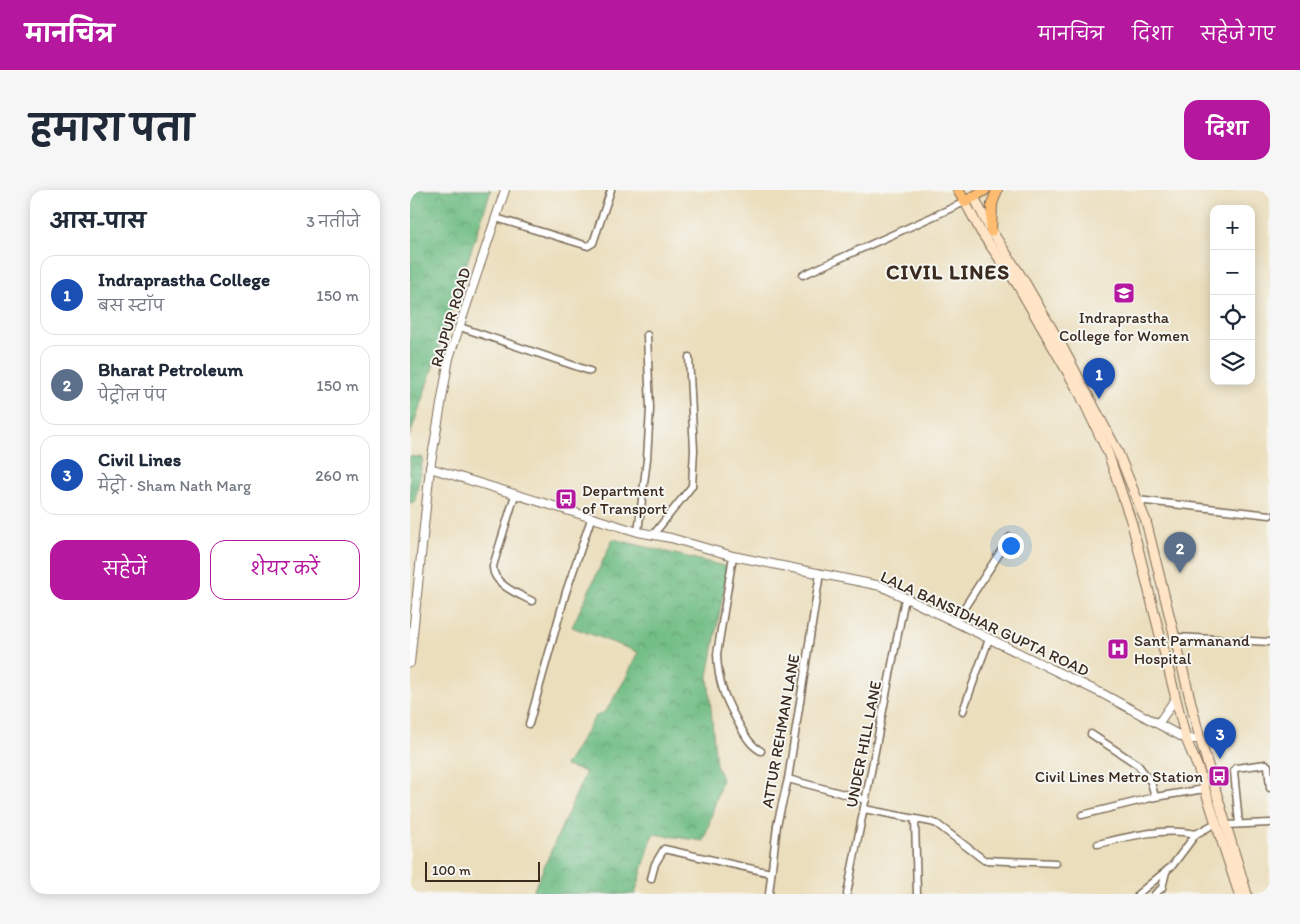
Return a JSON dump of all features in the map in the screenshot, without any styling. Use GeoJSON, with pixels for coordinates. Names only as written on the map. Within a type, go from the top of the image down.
{"type":"FeatureCollection","features":[{"type":"Feature","properties":{"kind":"main road"},"geometry":{"type":"LineString","coordinates":[[958,190],[970,196],[1023,279],[1066,353],[1117,450],[1146,521],[1239,894]]}},
{"type":"Feature","properties":{"kind":"main road"},"geometry":{"type":"LineString","coordinates":[[970,196],[985,190]]}},
{"type":"Feature","properties":{"kind":"main road"},"geometry":{"type":"LineString","coordinates":[[991,231],[992,204],[997,190]]}},
{"type":"Feature","properties":{"kind":"main road"},"geometry":{"type":"LineString","coordinates":[[970,196],[981,232],[1017,284],[1080,394],[1108,453],[1132,524],[1186,739],[1247,894]]}},
{"type":"Feature","properties":{"kind":"street","name":"RAJPUR ROAD"},"geometry":{"type":"LineString","coordinates":[[410,664],[430,468],[449,358],[505,190]]}},
{"type":"Feature","properties":{"kind":"street"},"geometry":{"type":"LineString","coordinates":[[496,218],[588,246],[593,243],[611,190]]}},
{"type":"Feature","properties":{"kind":"street"},"geometry":{"type":"LineString","coordinates":[[803,275],[970,196]]}},
{"type":"Feature","properties":{"kind":"street"},"geometry":{"type":"LineString","coordinates":[[460,327],[590,371]]}},
{"type":"Feature","properties":{"kind":"street"},"geometry":{"type":"LineString","coordinates":[[638,532],[650,409],[647,335]]}},
{"type":"Feature","properties":{"kind":"street"},"geometry":{"type":"LineString","coordinates":[[653,535],[692,486],[694,450],[688,357]]}},
{"type":"Feature","properties":{"kind":"street","name":"LALA BANSIDHAR GUPTA ROAD"},"geometry":{"type":"LineString","coordinates":[[430,468],[638,532],[671,538],[734,556],[882,586],[1103,694],[1186,739],[1200,739]]}},
{"type":"Feature","properties":{"kind":"street"},"geometry":{"type":"LineString","coordinates":[[515,495],[493,571],[506,587],[532,601]]}},
{"type":"Feature","properties":{"kind":"street"},"geometry":{"type":"LineString","coordinates":[[1137,500],[1270,514]]}},
{"type":"Feature","properties":{"kind":"street"},"geometry":{"type":"LineString","coordinates":[[529,724],[566,592],[591,519]]}},
{"type":"Feature","properties":{"kind":"street"},"geometry":{"type":"LineString","coordinates":[[955,622],[1010,537]]}},
{"type":"Feature","properties":{"kind":"street"},"geometry":{"type":"LineString","coordinates":[[734,556],[717,654],[718,669],[726,702],[749,742],[761,751]]}},
{"type":"Feature","properties":{"kind":"street","name":"ATTUR REHMAN LANE"},"geometry":{"type":"LineString","coordinates":[[769,894],[777,825],[788,779],[820,573]]}},
{"type":"Feature","properties":{"kind":"street","name":"UNDER HILL LANE"},"geometry":{"type":"LineString","coordinates":[[847,894],[905,598]]}},
{"type":"Feature","properties":{"kind":"street"},"geometry":{"type":"LineString","coordinates":[[1176,637],[1270,642]]}},
{"type":"Feature","properties":{"kind":"street"},"geometry":{"type":"LineString","coordinates":[[963,711],[989,639]]}},
{"type":"Feature","properties":{"kind":"street"},"geometry":{"type":"LineString","coordinates":[[1158,724],[1176,698]]}},
{"type":"Feature","properties":{"kind":"street"},"geometry":{"type":"LineString","coordinates":[[1091,734],[1138,765],[1151,782],[1155,798]]}},
{"type":"Feature","properties":{"kind":"street"},"geometry":{"type":"LineString","coordinates":[[1239,824],[1234,771],[1236,768],[1266,764],[1268,766],[1270,788]]}},
{"type":"Feature","properties":{"kind":"street"},"geometry":{"type":"LineString","coordinates":[[788,779],[866,800]]}},
{"type":"Feature","properties":{"kind":"street"},"geometry":{"type":"LineString","coordinates":[[1082,816],[1155,798],[1205,789]]}},
{"type":"Feature","properties":{"kind":"street"},"geometry":{"type":"LineString","coordinates":[[864,809],[937,824],[984,860],[1056,863]]}},
{"type":"Feature","properties":{"kind":"street"},"geometry":{"type":"LineString","coordinates":[[915,819],[917,894]]}},
{"type":"Feature","properties":{"kind":"street"},"geometry":{"type":"LineString","coordinates":[[1138,894],[1176,861],[1196,834],[1221,824],[1270,824]]}},
{"type":"Feature","properties":{"kind":"street"},"geometry":{"type":"LineString","coordinates":[[1098,844],[1143,833],[1187,832],[1196,834]]}},
{"type":"Feature","properties":{"kind":"street"},"geometry":{"type":"LineString","coordinates":[[652,880],[655,864],[664,849],[771,873]]}},
{"type":"Feature","properties":{"kind":"street"},"geometry":{"type":"LineString","coordinates":[[1154,894],[1162,888],[1166,871]]}},
{"type":"Feature","properties":{"kind":"green space"},"geometry":{"type":"Polygon","coordinates":[[[410,190],[491,190],[410,436],[410,190]]]}},
{"type":"Feature","properties":{"kind":"green space"},"geometry":{"type":"Polygon","coordinates":[[[410,456],[423,458],[415,501],[410,504],[410,456]]]}},
{"type":"Feature","properties":{"kind":"green space"},"geometry":{"type":"Polygon","coordinates":[[[613,539],[728,567],[708,676],[716,765],[722,779],[704,841],[653,834],[635,894],[532,894],[586,772],[565,766],[595,717],[606,711],[627,676],[638,652],[572,627],[613,539]]]}},
{"type":"Feature","properties":{"kind":"place","name":"Indraprastha College for Women"},"geometry":{"type":"Point","coordinates":[1124,293]}},
{"type":"Feature","properties":{"kind":"place","name":"Indraprastha College"},"geometry":{"type":"Point","coordinates":[1099,399]}},
{"type":"Feature","properties":{"kind":"place","name":"Department of Transport"},"geometry":{"type":"Point","coordinates":[566,499]}},
{"type":"Feature","properties":{"kind":"place","name":"Bharat Petroleum"},"geometry":{"type":"Point","coordinates":[1180,573]}},
{"type":"Feature","properties":{"kind":"place","name":"Sant Parmanand Hospital"},"geometry":{"type":"Point","coordinates":[1118,649]}},
{"type":"Feature","properties":{"kind":"place","name":"Civil Lines"},"geometry":{"type":"Point","coordinates":[1220,759]}},
{"type":"Feature","properties":{"kind":"place","name":"Civil Lines Metro Station"},"geometry":{"type":"Point","coordinates":[1219,776]}},
{"type":"Feature","properties":{"kind":"district","name":"CIVIL LINES"},"geometry":{"type":"Point","coordinates":[948,272]}}]}
